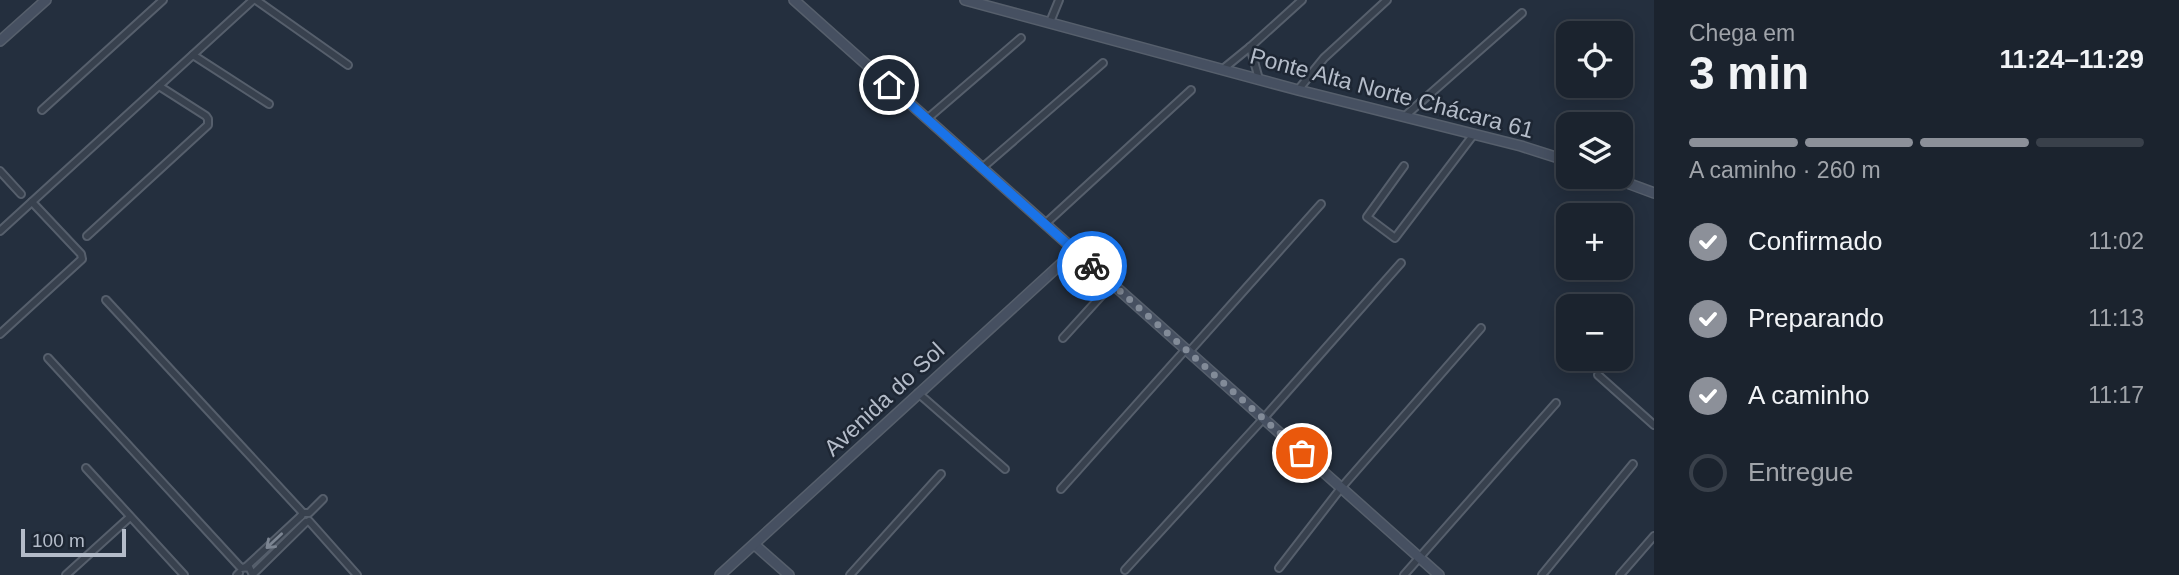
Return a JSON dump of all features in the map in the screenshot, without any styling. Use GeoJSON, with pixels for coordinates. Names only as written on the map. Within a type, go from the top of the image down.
{"type":"FeatureCollection","features":[{"type":"Feature","properties":{"kind":"street"},"geometry":{"type":"LineString","coordinates":[[0,41],[46,0]]}},
{"type":"Feature","properties":{"kind":"street"},"geometry":{"type":"LineString","coordinates":[[42,110],[163,0]]}},
{"type":"Feature","properties":{"kind":"street"},"geometry":{"type":"LineString","coordinates":[[0,231],[255,0],[348,65]]}},
{"type":"Feature","properties":{"kind":"street"},"geometry":{"type":"LineString","coordinates":[[794,0],[1439,575]]}},
{"type":"Feature","properties":{"kind":"street","name":"Ponte Alta Norte Chácara 61"},"geometry":{"type":"LineString","coordinates":[[965,0],[1556,157]]}},
{"type":"Feature","properties":{"kind":"street"},"geometry":{"type":"LineString","coordinates":[[1050,22],[1059,0]]}},
{"type":"Feature","properties":{"kind":"street"},"geometry":{"type":"LineString","coordinates":[[1288,0],[1294,7]]}},
{"type":"Feature","properties":{"kind":"street"},"geometry":{"type":"LineString","coordinates":[[1223,69],[1302,0]]}},
{"type":"Feature","properties":{"kind":"street"},"geometry":{"type":"LineString","coordinates":[[1298,90],[1324,58],[1387,0]]}},
{"type":"Feature","properties":{"kind":"street"},"geometry":{"type":"LineString","coordinates":[[1405,116],[1522,13]]}},
{"type":"Feature","properties":{"kind":"street"},"geometry":{"type":"LineString","coordinates":[[928,119],[1021,38]]}},
{"type":"Feature","properties":{"kind":"street"},"geometry":{"type":"LineString","coordinates":[[1250,47],[1259,79]]}},
{"type":"Feature","properties":{"kind":"street"},"geometry":{"type":"LineString","coordinates":[[193,55],[269,104]]}},
{"type":"Feature","properties":{"kind":"street"},"geometry":{"type":"LineString","coordinates":[[982,169],[1102,63]]}},
{"type":"Feature","properties":{"kind":"street"},"geometry":{"type":"LineString","coordinates":[[87,236],[208,125],[206,116],[159,86]]}},
{"type":"Feature","properties":{"kind":"street"},"geometry":{"type":"LineString","coordinates":[[1045,225],[1191,90]]}},
{"type":"Feature","properties":{"kind":"street"},"geometry":{"type":"LineString","coordinates":[[1404,166],[1367,217],[1395,237],[1474,134]]}},
{"type":"Feature","properties":{"kind":"street"},"geometry":{"type":"LineString","coordinates":[[0,171],[21,194]]}},
{"type":"Feature","properties":{"kind":"street"},"geometry":{"type":"LineString","coordinates":[[1633,185],[1654,193]]}},
{"type":"Feature","properties":{"kind":"street"},"geometry":{"type":"LineString","coordinates":[[0,334],[82,259],[81,254],[32,202]]}},
{"type":"Feature","properties":{"kind":"street"},"geometry":{"type":"LineString","coordinates":[[1060,489],[1321,204]]}},
{"type":"Feature","properties":{"kind":"street","name":"Avenida do Sol"},"geometry":{"type":"LineString","coordinates":[[720,575],[1075,251]]}},
{"type":"Feature","properties":{"kind":"street"},"geometry":{"type":"LineString","coordinates":[[1125,570],[1401,263]]}},
{"type":"Feature","properties":{"kind":"street"},"geometry":{"type":"LineString","coordinates":[[1063,338],[1113,283]]}},
{"type":"Feature","properties":{"kind":"street"},"geometry":{"type":"LineString","coordinates":[[106,300],[356,575]]}},
{"type":"Feature","properties":{"kind":"street"},"geometry":{"type":"LineString","coordinates":[[1279,568],[1341,488],[1481,328]]}},
{"type":"Feature","properties":{"kind":"street"},"geometry":{"type":"LineString","coordinates":[[48,358],[241,572]]}},
{"type":"Feature","properties":{"kind":"street"},"geometry":{"type":"LineString","coordinates":[[1598,375],[1654,425]]}},
{"type":"Feature","properties":{"kind":"street"},"geometry":{"type":"LineString","coordinates":[[918,393],[1005,469]]}},
{"type":"Feature","properties":{"kind":"street"},"geometry":{"type":"LineString","coordinates":[[1405,575],[1556,403]]}},
{"type":"Feature","properties":{"kind":"street"},"geometry":{"type":"LineString","coordinates":[[1542,575],[1633,464]]}},
{"type":"Feature","properties":{"kind":"street"},"geometry":{"type":"LineString","coordinates":[[86,468],[184,575]]}},
{"type":"Feature","properties":{"kind":"street"},"geometry":{"type":"LineString","coordinates":[[850,575],[942,474]]}},
{"type":"Feature","properties":{"kind":"street"},"geometry":{"type":"LineString","coordinates":[[241,572],[251,569],[253,575],[323,499]]}},
{"type":"Feature","properties":{"kind":"street"},"geometry":{"type":"LineString","coordinates":[[66,575],[130,517]]}},
{"type":"Feature","properties":{"kind":"street"},"geometry":{"type":"LineString","coordinates":[[241,572],[306,517]]}},
{"type":"Feature","properties":{"kind":"street"},"geometry":{"type":"LineString","coordinates":[[1620,575],[1654,537]]}},
{"type":"Feature","properties":{"kind":"street"},"geometry":{"type":"LineString","coordinates":[[755,545],[789,575]]}},
{"type":"Feature","properties":{"kind":"way so far"},"geometry":{"type":"LineString","coordinates":[[1092,266],[1302,453]]}},
{"type":"Feature","properties":{"kind":"route"},"geometry":{"type":"LineString","coordinates":[[889,85],[1092,266]]}}]}
